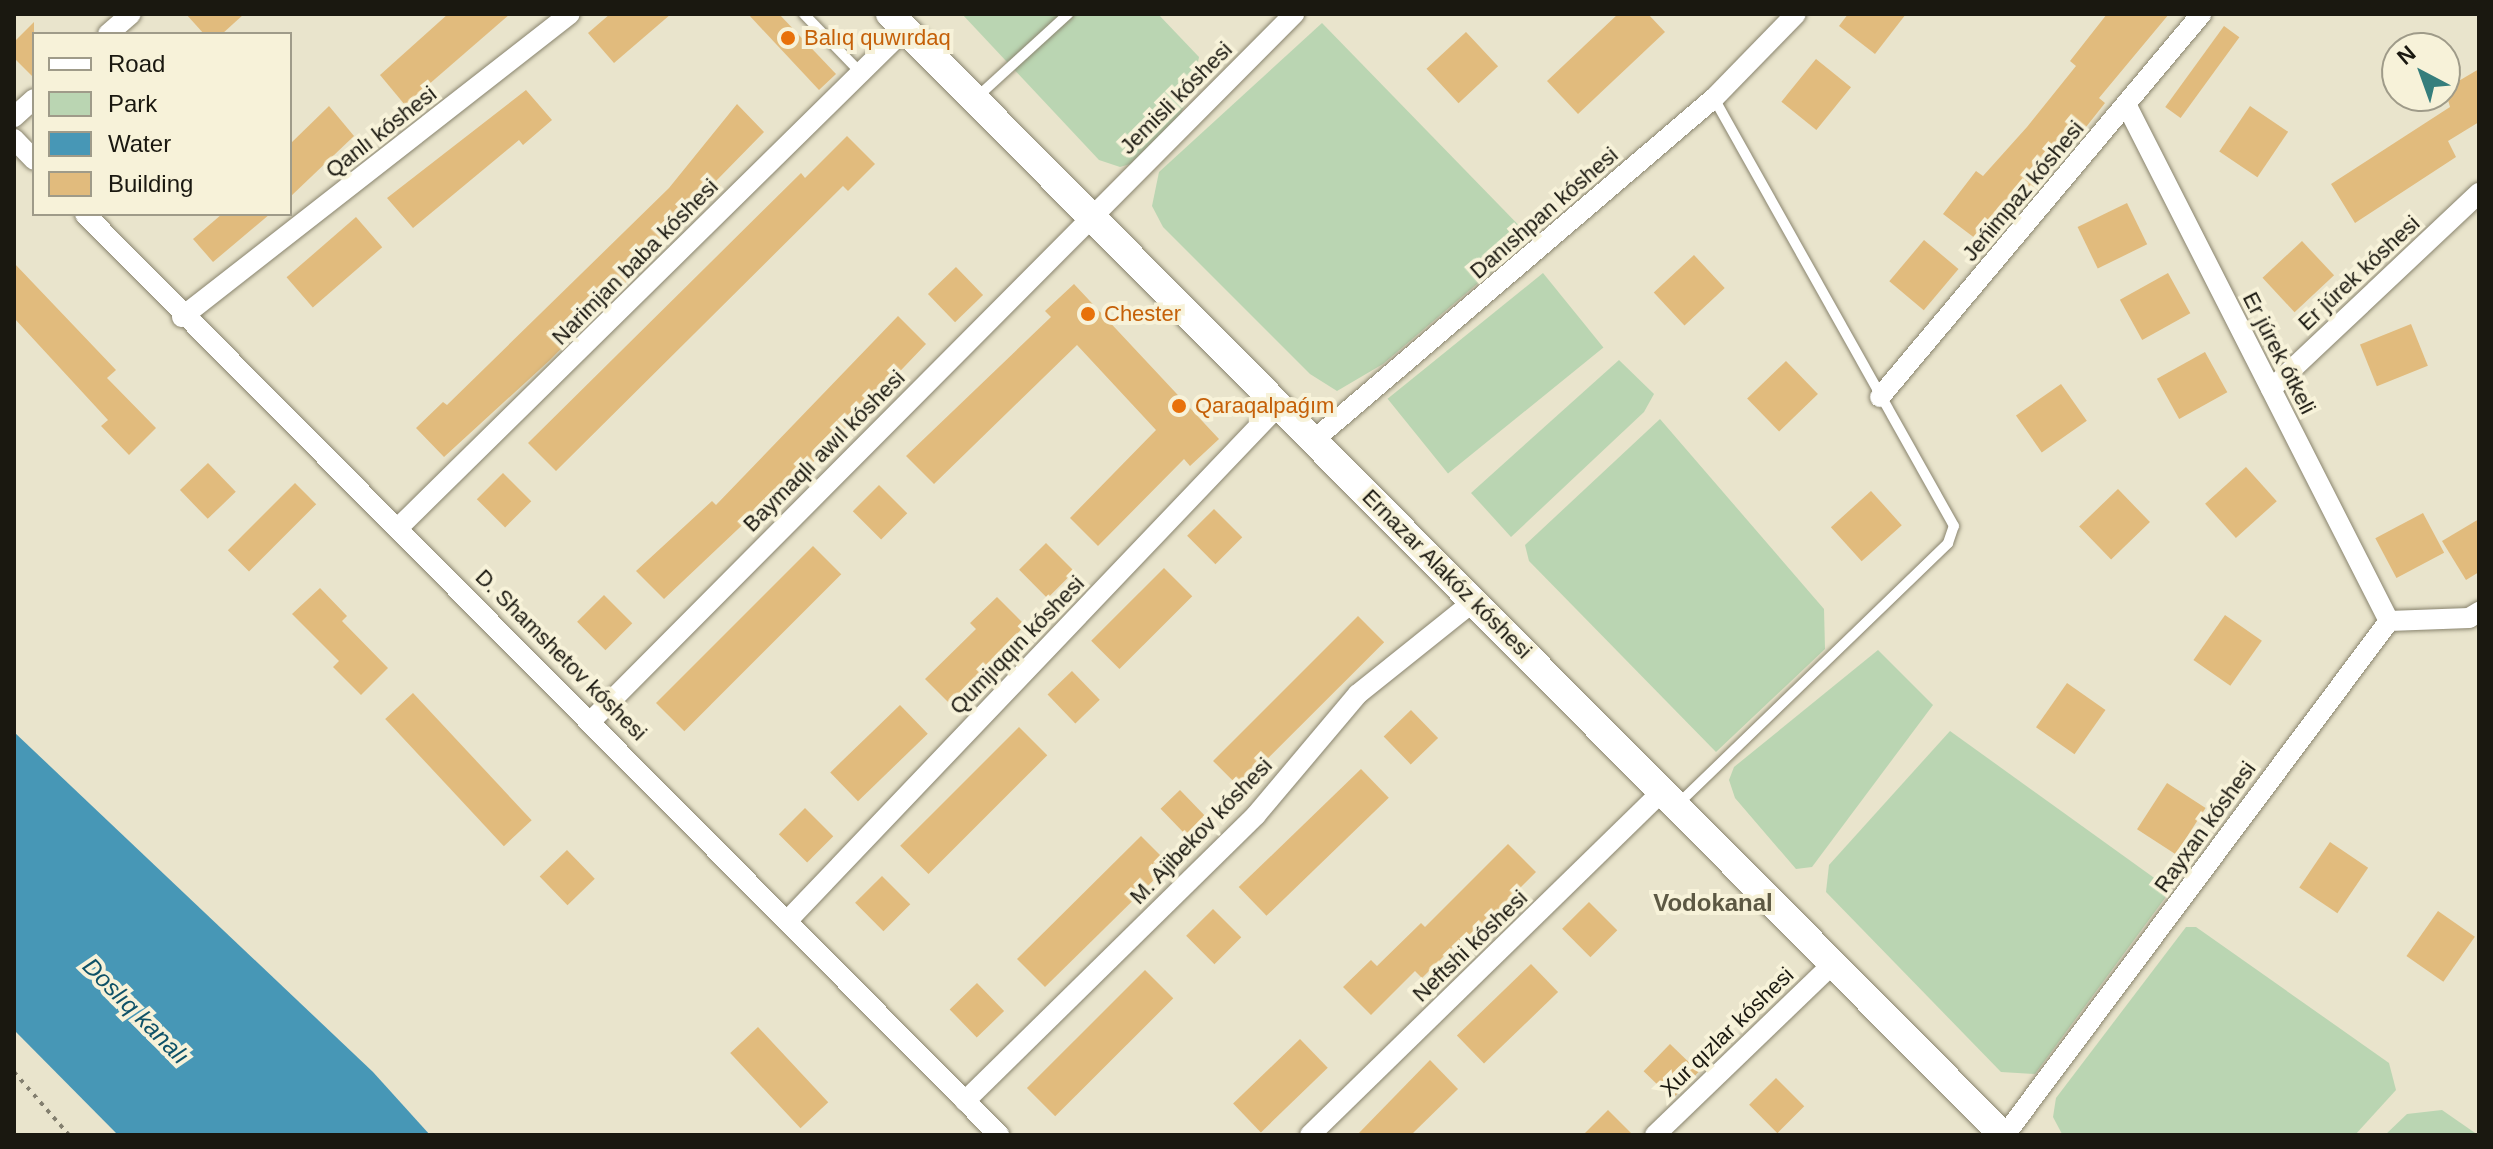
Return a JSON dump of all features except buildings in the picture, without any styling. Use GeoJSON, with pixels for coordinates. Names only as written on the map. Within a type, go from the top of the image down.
{"type":"FeatureCollection","features":[{"type":"Feature","properties":{"kind":"main road","name":"Ernazar Alakóz kóshesi"},"geometry":{"type":"LineString","coordinates":[[898,22],[2004,1135]]}},
{"type":"Feature","properties":{"kind":"street"},"geometry":{"type":"LineString","coordinates":[[110,32],[131,14]]}},
{"type":"Feature","properties":{"kind":"street","name":"Qanlı kóshesi"},"geometry":{"type":"LineString","coordinates":[[182,317],[570,14]]}},
{"type":"Feature","properties":{"kind":"street","name":"Jemisli kóshesi"},"geometry":{"type":"LineString","coordinates":[[1091,217],[1294,14]]}},
{"type":"Feature","properties":{"kind":"street","name":"Danıshpan kóshesi"},"geometry":{"type":"LineString","coordinates":[[1315,439],[1714,98],[1796,14]]}},
{"type":"Feature","properties":{"kind":"street","name":"Jeńimpaz kóshesi"},"geometry":{"type":"LineString","coordinates":[[1880,397],[2201,14]]}},
{"type":"Feature","properties":{"kind":"street","name":"Narimjan baba kóshesi"},"geometry":{"type":"LineString","coordinates":[[398,528],[860,72],[898,22]]}},
{"type":"Feature","properties":{"kind":"street"},"geometry":{"type":"LineString","coordinates":[[14,117],[32,101]]}},
{"type":"Feature","properties":{"kind":"street","name":"Er júrek ótkeli"},"geometry":{"type":"LineString","coordinates":[[2127,106],[2389,621]]}},
{"type":"Feature","properties":{"kind":"street"},"geometry":{"type":"LineString","coordinates":[[14,139],[32,158]]}},
{"type":"Feature","properties":{"kind":"street","name":"Er júrek kóshesi"},"geometry":{"type":"LineString","coordinates":[[2271,389],[2479,193]]}},
{"type":"Feature","properties":{"kind":"street","name":"D. Shamshetov kóshesi"},"geometry":{"type":"LineString","coordinates":[[87,216],[182,317],[790,918],[999,1135]]}},
{"type":"Feature","properties":{"kind":"street","name":"Baymaqlı awıl kóshesi"},"geometry":{"type":"LineString","coordinates":[[592,720],[1091,217]]}},
{"type":"Feature","properties":{"kind":"street","name":"Qumjıqqın kóshesi"},"geometry":{"type":"LineString","coordinates":[[790,918],[1279,405]]}},
{"type":"Feature","properties":{"kind":"street","name":"M. Ajibekov kóshesi"},"geometry":{"type":"LineString","coordinates":[[965,1101],[1256,815],[1358,694],[1474,601]]}},
{"type":"Feature","properties":{"kind":"street"},"geometry":{"type":"LineString","coordinates":[[2389,621],[2469,618],[2479,612]]}},
{"type":"Feature","properties":{"kind":"street","name":"Rayxan kóshesi"},"geometry":{"type":"LineString","coordinates":[[2004,1135],[2389,621]]}},
{"type":"Feature","properties":{"kind":"street","name":"Neftshi kóshesi"},"geometry":{"type":"LineString","coordinates":[[1310,1135],[1669,799]]}},
{"type":"Feature","properties":{"kind":"street","name":"Xur qızlar kóshesi"},"geometry":{"type":"LineString","coordinates":[[1655,1135],[1833,964]]}},
{"type":"Feature","properties":{"kind":"lane"},"geometry":{"type":"LineString","coordinates":[[804,14],[860,72]]}},
{"type":"Feature","properties":{"kind":"lane"},"geometry":{"type":"LineString","coordinates":[[975,99],[1068,14]]}},
{"type":"Feature","properties":{"kind":"lane"},"geometry":{"type":"LineString","coordinates":[[1669,799],[1948,543],[1954,526],[1714,98]]}},
{"type":"Feature","properties":{"kind":"path"},"geometry":{"type":"LineString","coordinates":[[14,1072],[69,1135]]}},
{"type":"Feature","properties":{"kind":"green space"},"geometry":{"type":"Polygon","coordinates":[[[962,14],[1158,14],[1199,57],[1192,92],[1176,122],[1137,162],[1120,167],[1099,160],[962,14]]]}},
{"type":"Feature","properties":{"kind":"green space"},"geometry":{"type":"Polygon","coordinates":[[[1322,23],[1531,238],[1383,364],[1337,391],[1310,374],[1163,227],[1152,206],[1159,172],[1322,23]]]}},
{"type":"Feature","properties":{"kind":"green space"},"geometry":{"type":"Polygon","coordinates":[[[1543,273],[1603,348],[1448,473],[1388,399],[1543,273]]]}},
{"type":"Feature","properties":{"kind":"green space"},"geometry":{"type":"Polygon","coordinates":[[[1619,360],[1654,394],[1644,412],[1511,537],[1471,493],[1619,360]]]}},
{"type":"Feature","properties":{"kind":"green space"},"geometry":{"type":"Polygon","coordinates":[[[1660,419],[1824,609],[1825,649],[1716,752],[1529,561],[1525,545],[1660,419]]]}},
{"type":"Feature","properties":{"kind":"green space"},"geometry":{"type":"Polygon","coordinates":[[[1878,650],[1933,705],[1812,867],[1796,869],[1735,798],[1729,780],[1734,767],[1878,650]]]}},
{"type":"Feature","properties":{"kind":"green space"},"geometry":{"type":"Polygon","coordinates":[[[1950,731],[2171,890],[2035,1074],[2001,1072],[1826,892],[1829,865],[1950,731]]]}},
{"type":"Feature","properties":{"kind":"green space"},"geometry":{"type":"Polygon","coordinates":[[[2186,927],[2196,927],[2389,1063],[2396,1090],[2355,1135],[2062,1134],[2053,1117],[2056,1098],[2186,927]]]}},
{"type":"Feature","properties":{"kind":"green space"},"geometry":{"type":"Polygon","coordinates":[[[2442,1110],[2478,1135],[2385,1135],[2407,1114],[2442,1110]]]}},
{"type":"Feature","properties":{"kind":"water","name":"Doslıq kanalı"},"geometry":{"type":"Polygon","coordinates":[[[14,732],[373,1072],[430,1135],[118,1135],[14,1030],[14,732]]]}},
{"type":"Feature","properties":{"kind":"place","name":"Balıq quwırdaq"},"geometry":{"type":"Point","coordinates":[788,38]}},
{"type":"Feature","properties":{"kind":"place","name":"Chester"},"geometry":{"type":"Point","coordinates":[1088,314]}},
{"type":"Feature","properties":{"kind":"place","name":"Qaraqalpaǵım"},"geometry":{"type":"Point","coordinates":[1179,406]}},
{"type":"Feature","properties":{"kind":"district","name":"Vodokanal"},"geometry":{"type":"Point","coordinates":[1713,903]}}]}
